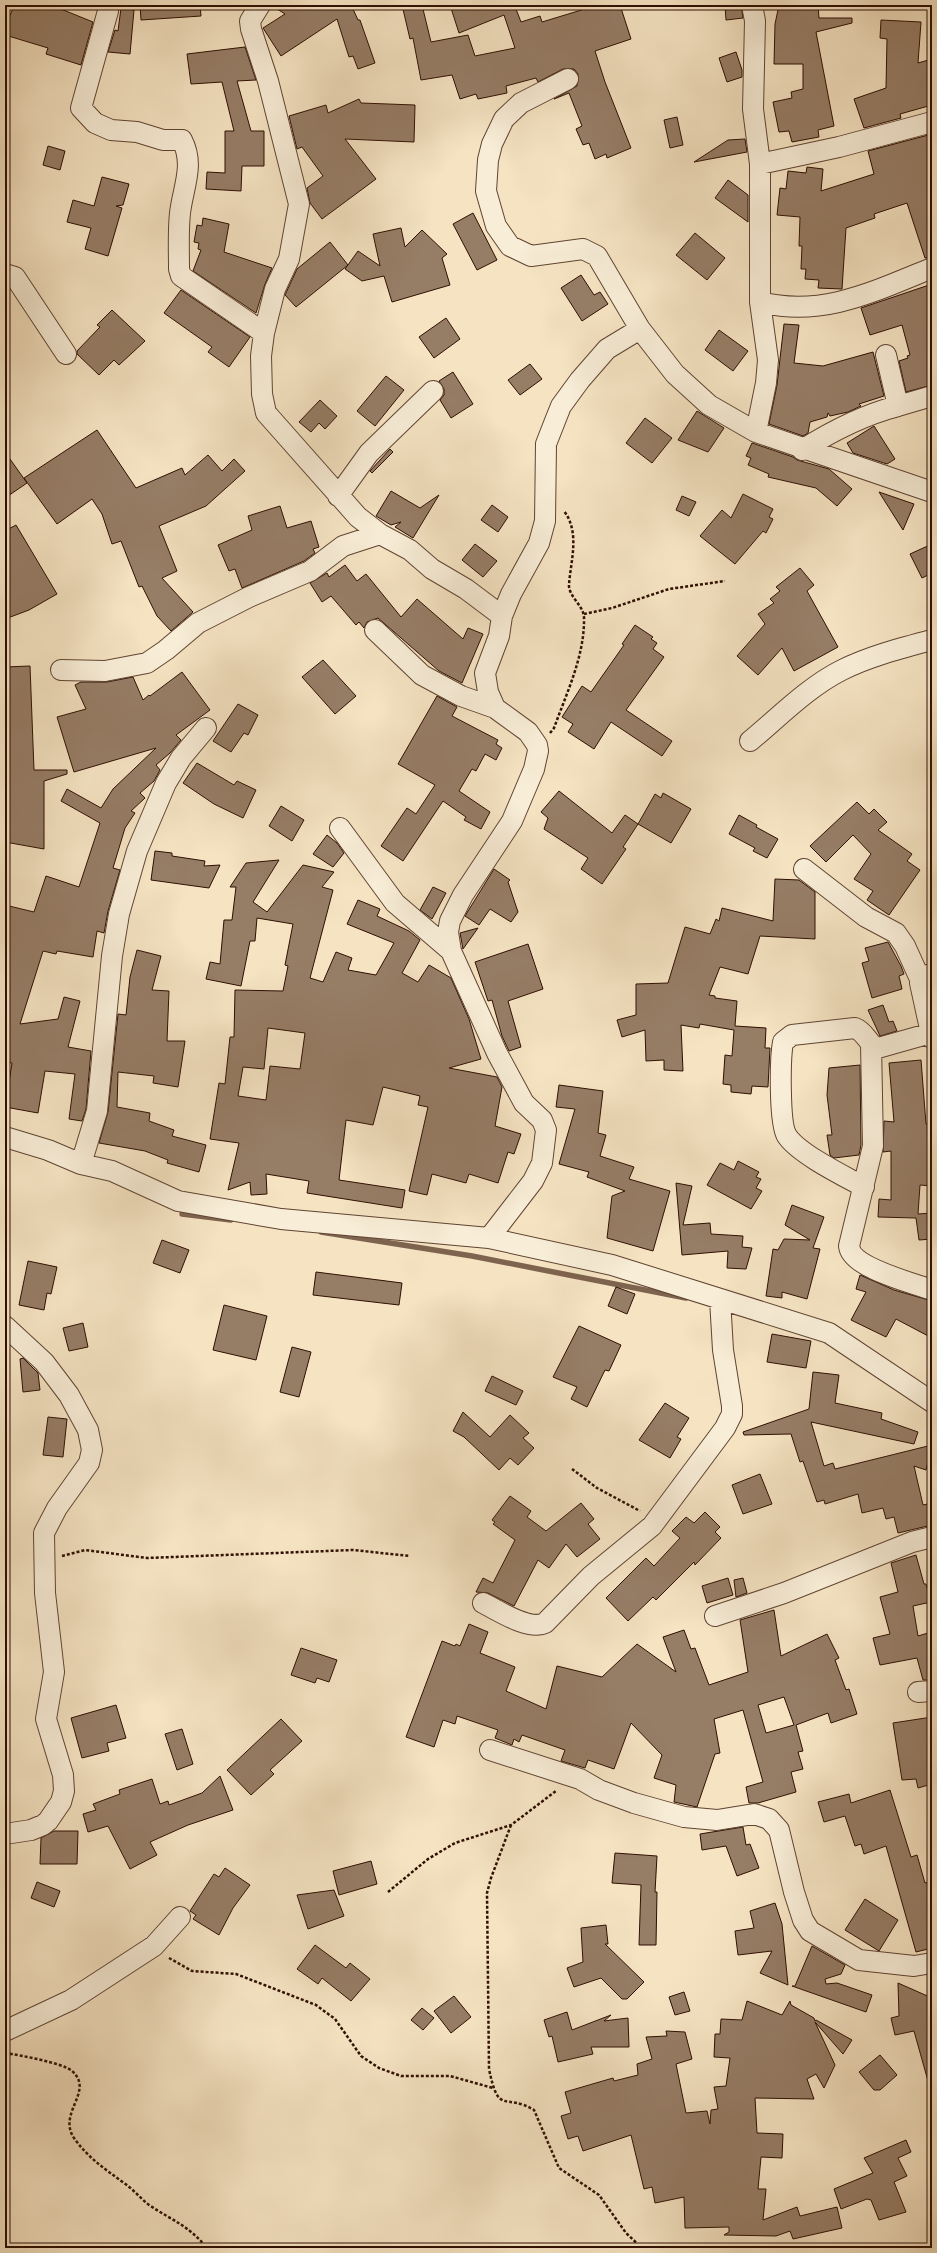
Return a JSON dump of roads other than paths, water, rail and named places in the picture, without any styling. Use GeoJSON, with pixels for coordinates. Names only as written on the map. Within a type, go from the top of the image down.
{"type":"FeatureCollection","features":[{"type":"Feature","properties":{"kind":"street"},"geometry":{"type":"LineString","coordinates":[[260,5],[250,21],[251,29],[267,75],[299,204],[289,258],[275,289],[264,333],[261,356],[262,394],[266,413],[358,517],[380,534],[410,550],[432,569],[466,589],[502,616]]}},
{"type":"Feature","properties":{"kind":"street"},"geometry":{"type":"LineString","coordinates":[[752,5],[755,21],[753,109],[760,164],[760,302],[768,360],[766,383],[756,432]]}},
{"type":"Feature","properties":{"kind":"street"},"geometry":{"type":"LineString","coordinates":[[104,7],[81,108],[95,123],[111,130],[137,132],[163,140],[182,140],[189,153],[187,176],[180,214],[179,269],[181,276],[264,333]]}},
{"type":"Feature","properties":{"kind":"street"},"geometry":{"type":"LineString","coordinates":[[568,79],[521,104],[504,119],[492,144],[488,160],[486,191],[496,226],[510,246],[531,256],[583,249],[596,256],[640,329],[675,374],[710,405],[756,432],[802,450],[932,492]]}},
{"type":"Feature","properties":{"kind":"street"},"geometry":{"type":"LineString","coordinates":[[760,164],[839,147],[932,122]]}},
{"type":"Feature","properties":{"kind":"street"},"geometry":{"type":"LineString","coordinates":[[760,302],[775,306],[806,308],[842,302],[932,268]]}},
{"type":"Feature","properties":{"kind":"street"},"geometry":{"type":"LineString","coordinates":[[5,274],[15,277],[66,354]]}},
{"type":"Feature","properties":{"kind":"street"},"geometry":{"type":"LineString","coordinates":[[495,708],[488,692],[485,673],[499,636],[502,616],[511,594],[540,543],[545,522],[546,444],[561,406],[580,380],[607,349],[640,329]]}},
{"type":"Feature","properties":{"kind":"street"},"geometry":{"type":"LineString","coordinates":[[886,355],[898,406]]}},
{"type":"Feature","properties":{"kind":"street"},"geometry":{"type":"LineString","coordinates":[[338,496],[369,452],[433,391]]}},
{"type":"Feature","properties":{"kind":"street"},"geometry":{"type":"LineString","coordinates":[[802,450],[834,430],[882,410],[932,396]]}},
{"type":"Feature","properties":{"kind":"street"},"geometry":{"type":"LineString","coordinates":[[61,670],[105,671],[147,663],[166,650],[198,623],[249,597],[310,571],[343,546],[380,534]]}},
{"type":"Feature","properties":{"kind":"street"},"geometry":{"type":"LineString","coordinates":[[375,630],[422,675],[461,696],[495,708],[534,738],[538,751],[527,789],[512,821],[463,895],[450,921],[448,940],[450,951],[516,1090],[528,1108],[542,1120],[546,1130],[542,1164],[525,1193],[489,1238]]}},
{"type":"Feature","properties":{"kind":"street"},"geometry":{"type":"LineString","coordinates":[[750,741],[814,687],[842,670],[903,648],[932,640]]}},
{"type":"Feature","properties":{"kind":"street"},"geometry":{"type":"LineString","coordinates":[[81,1164],[97,1111],[112,956],[119,914],[136,851],[170,777],[181,758],[206,728]]}},
{"type":"Feature","properties":{"kind":"street"},"geometry":{"type":"LineString","coordinates":[[340,828],[394,903],[450,951]]}},
{"type":"Feature","properties":{"kind":"street"},"geometry":{"type":"LineString","coordinates":[[804,869],[866,916],[896,933],[926,976],[932,1036],[878,1048],[871,1044]]}},
{"type":"Feature","properties":{"kind":"street"},"geometry":{"type":"LineString","coordinates":[[864,1186],[820,1163],[786,1134],[783,1118],[782,1052],[783,1042],[790,1036],[855,1028],[866,1035],[871,1044],[873,1146],[864,1186],[849,1246],[849,1252],[859,1262],[893,1277],[932,1290]]}},
{"type":"Feature","properties":{"kind":"street"},"geometry":{"type":"LineString","coordinates":[[5,1137],[81,1164],[112,1171],[178,1201],[281,1219],[489,1238],[612,1265],[829,1333],[932,1402]]}},
{"type":"Feature","properties":{"kind":"street"},"geometry":{"type":"LineString","coordinates":[[483,1603],[530,1626],[539,1626],[545,1623],[591,1576],[652,1526],[659,1518],[725,1428],[732,1414],[723,1350],[720,1299]]}},
{"type":"Feature","properties":{"kind":"street"},"geometry":{"type":"LineString","coordinates":[[5,1326],[48,1367],[70,1396],[92,1439],[92,1450],[89,1463],[47,1523],[44,1533],[45,1593],[54,1672],[46,1719],[62,1775],[64,1791],[61,1802],[48,1821],[31,1830],[5,1834]]}},
{"type":"Feature","properties":{"kind":"street"},"geometry":{"type":"LineString","coordinates":[[715,1616],[784,1593],[912,1542],[932,1537]]}},
{"type":"Feature","properties":{"kind":"street"},"geometry":{"type":"LineString","coordinates":[[490,1750],[580,1779],[599,1790],[634,1803],[684,1817],[717,1820],[754,1814],[769,1819],[780,1830],[794,1892],[803,1920],[810,1931],[859,1960],[914,1966],[932,1963]]}},
{"type":"Feature","properties":{"kind":"street"},"geometry":{"type":"LineString","coordinates":[[5,2031],[71,2000],[154,1946],[180,1917]]}},
{"type":"Feature","properties":{"kind":"waterway"},"geometry":{"type":"LineString","coordinates":[[182,1214],[231,1220]]}},
{"type":"Feature","properties":{"kind":"waterway"},"geometry":{"type":"LineString","coordinates":[[321,1232],[472,1256],[686,1298]]}}]}
